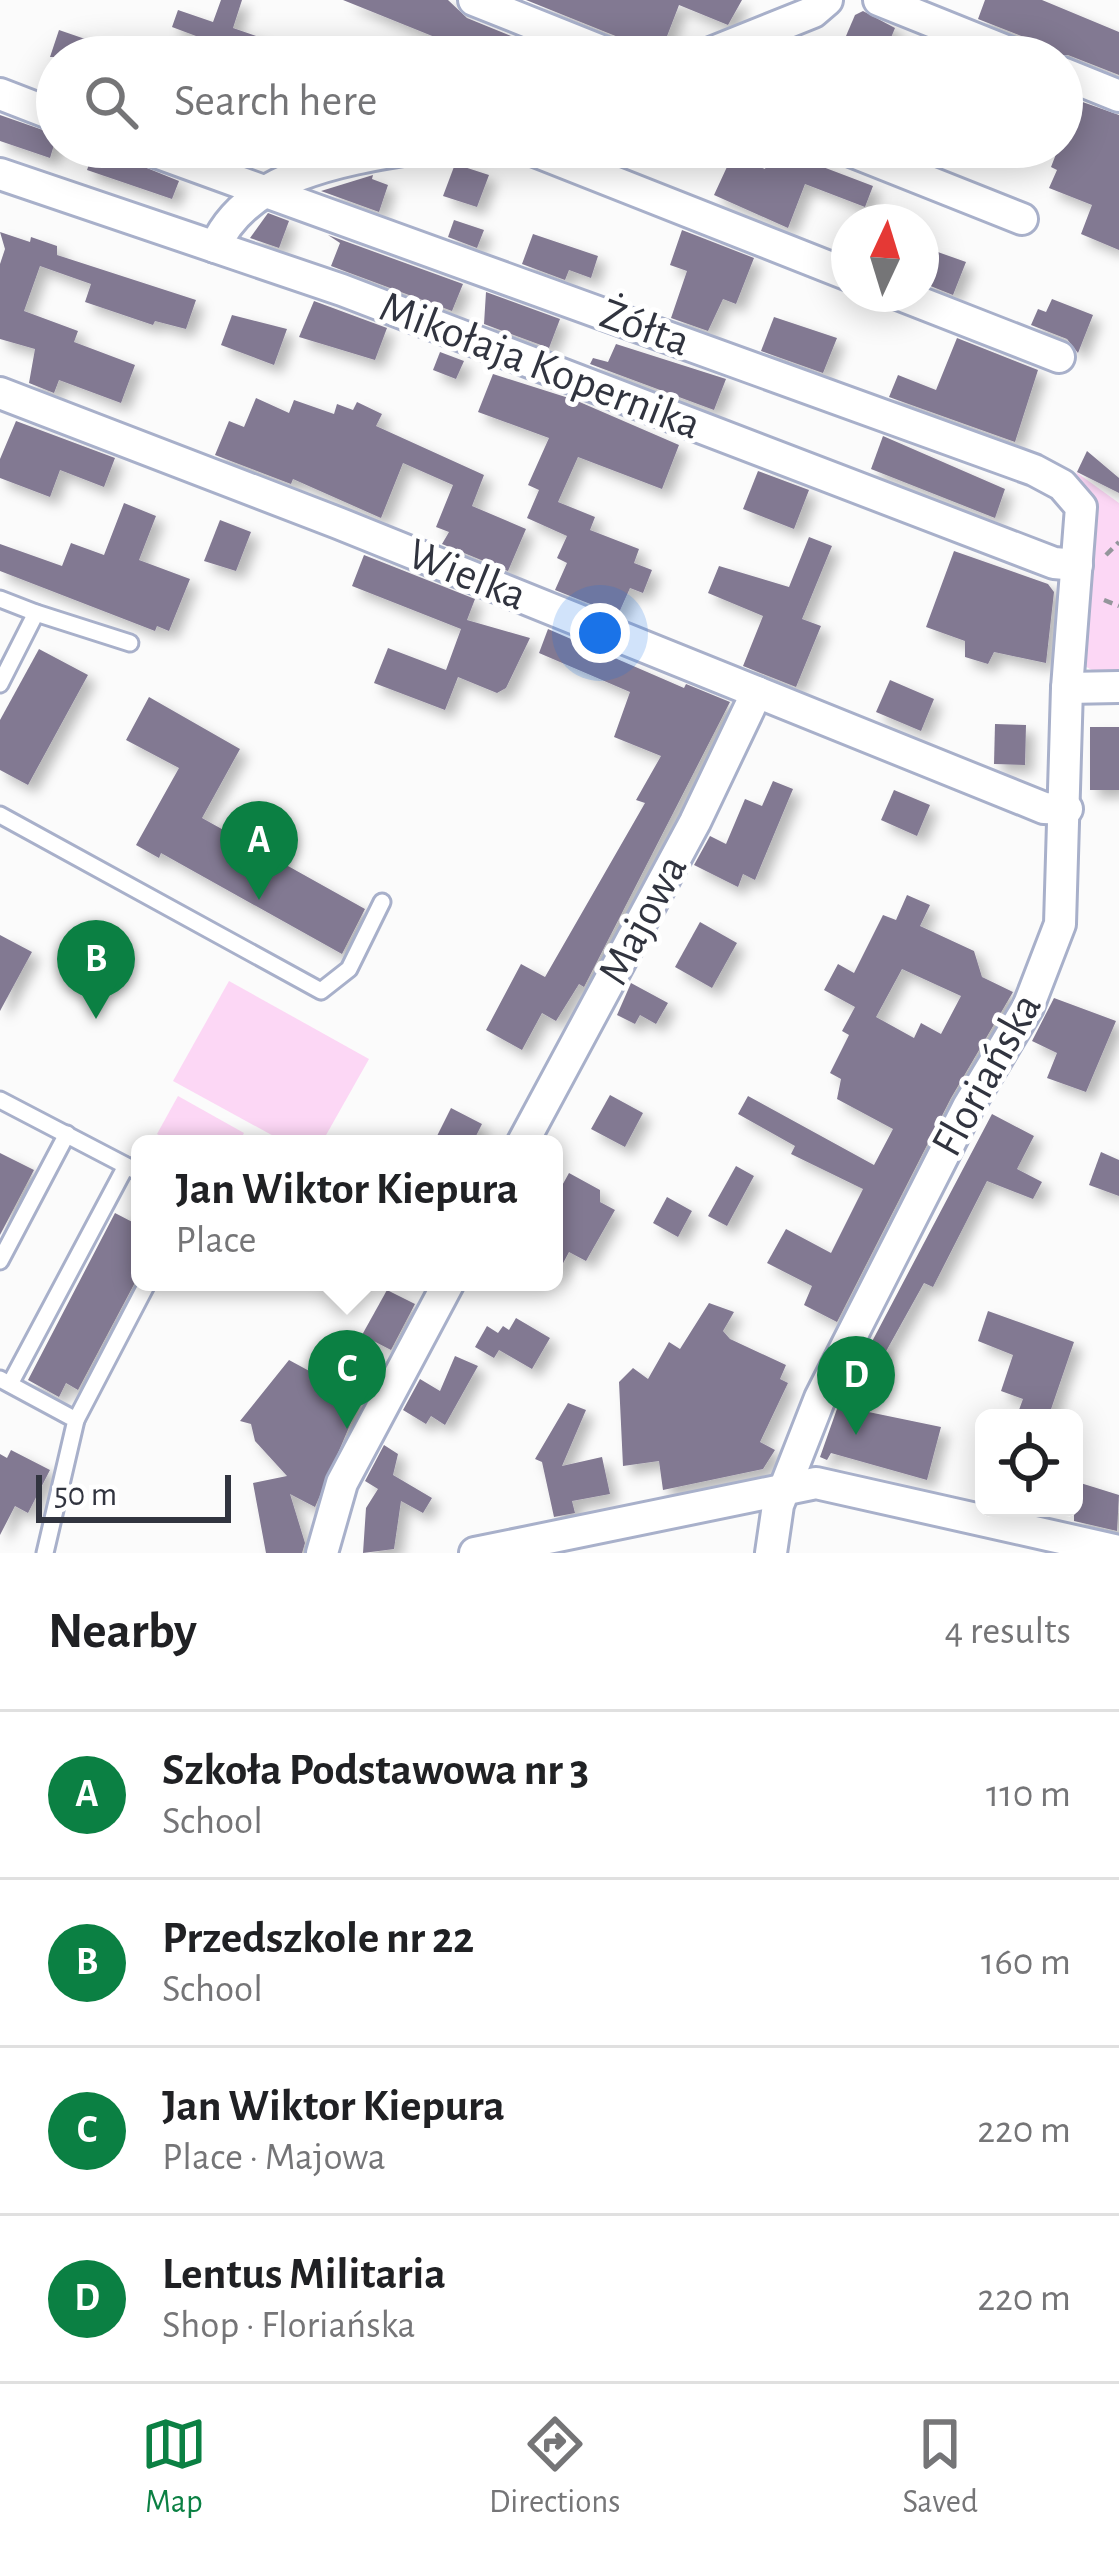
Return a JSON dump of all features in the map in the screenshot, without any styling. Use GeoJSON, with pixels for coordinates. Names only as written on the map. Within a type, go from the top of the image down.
{"type":"FeatureCollection","features":[{"type":"Feature","properties":{"kind":"street"},"geometry":{"type":"LineString","coordinates":[[474,0],[564,36]]}},
{"type":"Feature","properties":{"kind":"street"},"geometry":{"type":"LineString","coordinates":[[753,36],[813,12],[827,0]]}},
{"type":"Feature","properties":{"kind":"street"},"geometry":{"type":"LineString","coordinates":[[879,0],[969,36]]}},
{"type":"Feature","properties":{"kind":"street"},"geometry":{"type":"LineString","coordinates":[[1083,81],[1119,96]]}},
{"type":"Feature","properties":{"kind":"street"},"geometry":{"type":"LineString","coordinates":[[0,94],[36,108]]}},
{"type":"Feature","properties":{"kind":"street","name":"Żółta"},"geometry":{"type":"LineString","coordinates":[[199,168],[1034,470],[1062,485],[1081,507],[1077,565]]}},
{"type":"Feature","properties":{"kind":"street"},"geometry":{"type":"LineString","coordinates":[[215,247],[248,199],[330,168]]}},
{"type":"Feature","properties":{"kind":"street"},"geometry":{"type":"LineString","coordinates":[[579,168],[831,267]]}},
{"type":"Feature","properties":{"kind":"street"},"geometry":{"type":"LineString","coordinates":[[894,168],[1022,219]]}},
{"type":"Feature","properties":{"kind":"street","name":"Mikołaja Kopernika"},"geometry":{"type":"LineString","coordinates":[[0,174],[444,328],[1054,563],[1077,565]]}},
{"type":"Feature","properties":{"kind":"street"},"geometry":{"type":"LineString","coordinates":[[939,310],[1059,357]]}},
{"type":"Feature","properties":{"kind":"street","name":"Wielka"},"geometry":{"type":"LineString","coordinates":[[0,393],[1044,808],[1067,809]]}},
{"type":"Feature","properties":{"kind":"street","name":"Floriańska"},"geometry":{"type":"LineString","coordinates":[[771,1553],[786,1487],[820,1398],[919,1199],[1045,969],[1060,924],[1067,688],[1077,565]]}},
{"type":"Feature","properties":{"kind":"street"},"geometry":{"type":"LineString","coordinates":[[1067,688],[1119,687]]}},
{"type":"Feature","properties":{"kind":"street","name":"Majowa"},"geometry":{"type":"LineString","coordinates":[[527,1135],[695,822],[757,692]]}},
{"type":"Feature","properties":{"kind":"street"},"geometry":{"type":"LineString","coordinates":[[322,1553],[342,1483],[443,1291]]}},
{"type":"Feature","properties":{"kind":"street"},"geometry":{"type":"LineString","coordinates":[[476,1553],[786,1487],[846,1487],[1119,1551]]}},
{"type":"Feature","properties":{"kind":"lane"},"geometry":{"type":"LineString","coordinates":[[0,599],[130,643]]}},
{"type":"Feature","properties":{"kind":"lane"},"geometry":{"type":"LineString","coordinates":[[0,683],[36,613]]}},
{"type":"Feature","properties":{"kind":"lane"},"geometry":{"type":"LineString","coordinates":[[0,814],[321,991],[349,969],[382,902]]}},
{"type":"Feature","properties":{"kind":"lane"},"geometry":{"type":"LineString","coordinates":[[0,1100],[131,1168]]}},
{"type":"Feature","properties":{"kind":"lane"},"geometry":{"type":"LineString","coordinates":[[0,1262],[67,1135]]}},
{"type":"Feature","properties":{"kind":"lane"},"geometry":{"type":"LineString","coordinates":[[76,1420],[5,1381],[131,1172]]}},
{"type":"Feature","properties":{"kind":"lane"},"geometry":{"type":"LineString","coordinates":[[45,1553],[76,1420],[143,1291]]}},
{"type":"Feature","properties":{"kind":"shaded area"},"geometry":{"type":"Polygon","coordinates":[[[1076,472],[1119,503],[1119,673],[1099,674],[1081,664],[1091,508],[1076,472]]]}},
{"type":"Feature","properties":{"kind":"shaded area"},"geometry":{"type":"Polygon","coordinates":[[[229,981],[369,1059],[326,1135],[272,1135],[173,1081],[229,981]]]}},
{"type":"Feature","properties":{"kind":"shaded area"},"geometry":{"type":"Polygon","coordinates":[[[178,1096],[244,1133],[243,1135],[157,1134],[178,1096]]]}},
{"type":"Feature","properties":{"kind":"building"},"geometry":{"type":"Polygon","coordinates":[[[221,0],[242,0],[233,28],[256,36],[196,36],[172,27],[178,10],[213,22],[221,0]]]}},
{"type":"Feature","properties":{"kind":"building"},"geometry":{"type":"Polygon","coordinates":[[[343,0],[448,0],[467,18],[511,36],[432,36],[343,0]]]}},
{"type":"Feature","properties":{"kind":"building"},"geometry":{"type":"Polygon","coordinates":[[[526,0],[742,0],[728,25],[679,5],[667,36],[616,36],[526,0]]]}},
{"type":"Feature","properties":{"kind":"building"},"geometry":{"type":"Polygon","coordinates":[[[985,0],[1042,0],[1119,32],[1119,75],[1083,61],[1083,36],[1021,36],[978,19],[985,0]]]}},
{"type":"Feature","properties":{"kind":"building"},"geometry":{"type":"Polygon","coordinates":[[[863,11],[895,28],[892,36],[846,36],[855,15],[863,11]]]}},
{"type":"Feature","properties":{"kind":"building"},"geometry":{"type":"Polygon","coordinates":[[[1083,102],[1119,115],[1119,250],[1081,234],[1092,205],[1049,188],[1057,170],[1053,168],[1083,168],[1083,102]]]}},
{"type":"Feature","properties":{"kind":"building"},"geometry":{"type":"Polygon","coordinates":[[[0,115],[36,128],[36,153],[0,141],[0,115]]]}},
{"type":"Feature","properties":{"kind":"building"},"geometry":{"type":"Polygon","coordinates":[[[147,168],[179,181],[172,199],[87,170],[147,168]]]}},
{"type":"Feature","properties":{"kind":"building"},"geometry":{"type":"Polygon","coordinates":[[[454,168],[489,175],[477,207],[443,196],[454,168]]]}},
{"type":"Feature","properties":{"kind":"building"},"geometry":{"type":"Polygon","coordinates":[[[726,168],[826,168],[873,186],[866,204],[857,204],[805,184],[788,228],[714,195],[726,168]]]}},
{"type":"Feature","properties":{"kind":"building"},"geometry":{"type":"Polygon","coordinates":[[[373,175],[372,179],[388,185],[379,212],[321,191],[373,175]]]}},
{"type":"Feature","properties":{"kind":"building"},"geometry":{"type":"Polygon","coordinates":[[[268,213],[289,221],[279,248],[250,238],[268,213]]]}},
{"type":"Feature","properties":{"kind":"building"},"geometry":{"type":"Polygon","coordinates":[[[454,220],[484,230],[477,248],[448,237],[454,220]]]}},
{"type":"Feature","properties":{"kind":"building"},"geometry":{"type":"Polygon","coordinates":[[[682,230],[754,258],[736,304],[723,299],[708,331],[671,318],[687,271],[670,265],[682,230]]]}},
{"type":"Feature","properties":{"kind":"building"},"geometry":{"type":"Polygon","coordinates":[[[0,232],[57,246],[57,255],[196,300],[186,329],[155,321],[153,325],[85,302],[91,284],[40,266],[24,311],[78,331],[74,342],[135,365],[121,403],[59,380],[54,393],[29,383],[35,349],[0,339],[0,264],[5,249],[0,232]]]}},
{"type":"Feature","properties":{"kind":"building"},"geometry":{"type":"Polygon","coordinates":[[[533,234],[598,256],[591,278],[569,270],[565,280],[522,264],[533,234]]]}},
{"type":"Feature","properties":{"kind":"building"},"geometry":{"type":"Polygon","coordinates":[[[328,235],[463,284],[452,311],[331,266],[340,243],[328,235]]]}},
{"type":"Feature","properties":{"kind":"building"},"geometry":{"type":"Polygon","coordinates":[[[939,252],[966,262],[953,295],[939,289],[939,252]]]}},
{"type":"Feature","properties":{"kind":"building"},"geometry":{"type":"Polygon","coordinates":[[[486,292],[560,319],[549,348],[484,324],[486,292]]]}},
{"type":"Feature","properties":{"kind":"building"},"geometry":{"type":"Polygon","coordinates":[[[1052,299],[1093,315],[1078,353],[1067,339],[1031,325],[1038,309],[1046,312],[1052,299]]]}},
{"type":"Feature","properties":{"kind":"building"},"geometry":{"type":"Polygon","coordinates":[[[314,301],[387,328],[375,360],[299,337],[314,301]]]}},
{"type":"Feature","properties":{"kind":"building"},"geometry":{"type":"Polygon","coordinates":[[[232,315],[287,329],[274,365],[221,345],[232,315]]]}},
{"type":"Feature","properties":{"kind":"building"},"geometry":{"type":"Polygon","coordinates":[[[774,317],[837,338],[823,373],[761,351],[774,317]]]}},
{"type":"Feature","properties":{"kind":"building"},"geometry":{"type":"Polygon","coordinates":[[[957,338],[1038,370],[1015,442],[889,397],[898,375],[936,390],[957,338]]]}},
{"type":"Feature","properties":{"kind":"building"},"geometry":{"type":"Polygon","coordinates":[[[616,344],[726,379],[714,410],[590,364],[593,358],[608,362],[616,344]]]}},
{"type":"Feature","properties":{"kind":"building"},"geometry":{"type":"Polygon","coordinates":[[[440,352],[464,361],[456,379],[433,370],[440,352]]]}},
{"type":"Feature","properties":{"kind":"building"},"geometry":{"type":"Polygon","coordinates":[[[493,374],[575,400],[679,445],[662,489],[578,457],[558,502],[595,517],[590,530],[639,549],[634,563],[652,570],[643,593],[630,588],[618,615],[555,590],[567,563],[557,558],[567,536],[527,518],[539,490],[528,485],[549,438],[478,412],[493,374]]]}},
{"type":"Feature","properties":{"kind":"building"},"geometry":{"type":"Polygon","coordinates":[[[256,398],[289,413],[294,400],[334,414],[337,404],[353,410],[357,402],[382,414],[376,426],[484,475],[472,506],[526,529],[508,571],[442,544],[449,532],[436,527],[453,485],[403,463],[381,518],[293,479],[291,484],[215,455],[229,421],[244,427],[256,398]]]}},
{"type":"Feature","properties":{"kind":"building"},"geometry":{"type":"Polygon","coordinates":[[[16,421],[115,458],[104,487],[60,470],[50,497],[0,478],[0,459],[16,421]]]}},
{"type":"Feature","properties":{"kind":"building"},"geometry":{"type":"Polygon","coordinates":[[[883,436],[1005,489],[995,518],[871,469],[883,436]]]}},
{"type":"Feature","properties":{"kind":"building"},"geometry":{"type":"Polygon","coordinates":[[[1087,451],[1119,478],[1119,493],[1077,472],[1087,451]]]}},
{"type":"Feature","properties":{"kind":"building"},"geometry":{"type":"Polygon","coordinates":[[[758,471],[809,490],[794,529],[743,509],[758,471]]]}},
{"type":"Feature","properties":{"kind":"building"},"geometry":{"type":"Polygon","coordinates":[[[124,503],[156,516],[139,560],[190,579],[169,631],[157,626],[155,631],[0,571],[0,544],[62,566],[71,543],[104,555],[124,503]]]}},
{"type":"Feature","properties":{"kind":"building"},"geometry":{"type":"Polygon","coordinates":[[[220,520],[251,532],[236,571],[204,561],[220,520]]]}},
{"type":"Feature","properties":{"kind":"building"},"geometry":{"type":"Polygon","coordinates":[[[809,537],[832,546],[802,619],[821,626],[796,687],[743,666],[763,616],[708,593],[719,566],[789,587],[809,537]]]}},
{"type":"Feature","properties":{"kind":"building"},"geometry":{"type":"Polygon","coordinates":[[[954,551],[1048,584],[1054,592],[1046,663],[994,652],[988,664],[965,657],[965,641],[926,627],[954,551]]]}},
{"type":"Feature","properties":{"kind":"building"},"geometry":{"type":"Polygon","coordinates":[[[364,555],[475,599],[467,620],[530,638],[506,688],[497,693],[458,677],[445,710],[374,683],[388,648],[446,670],[461,629],[352,586],[364,555]]]}},
{"type":"Feature","properties":{"kind":"building"},"geometry":{"type":"Polygon","coordinates":[[[548,629],[684,688],[686,684],[730,702],[584,987],[579,984],[556,1021],[542,1013],[522,1050],[486,1030],[521,964],[545,977],[645,803],[636,800],[661,756],[614,737],[630,692],[539,653],[548,629]]]}},
{"type":"Feature","properties":{"kind":"building"},"geometry":{"type":"Polygon","coordinates":[[[39,649],[88,675],[28,785],[0,770],[0,720],[39,649]]]}},
{"type":"Feature","properties":{"kind":"building"},"geometry":{"type":"Polygon","coordinates":[[[890,680],[934,699],[921,731],[876,712],[890,680]]]}},
{"type":"Feature","properties":{"kind":"building"},"geometry":{"type":"Polygon","coordinates":[[[149,697],[240,749],[202,818],[365,909],[342,954],[161,853],[159,858],[136,845],[179,768],[126,740],[149,697]]]}},
{"type":"Feature","properties":{"kind":"building"},"geometry":{"type":"Polygon","coordinates":[[[995,724],[1026,725],[1025,765],[994,764],[995,724]]]}},
{"type":"Feature","properties":{"kind":"building"},"geometry":{"type":"Polygon","coordinates":[[[1090,727],[1119,727],[1119,790],[1090,790],[1090,727]]]}},
{"type":"Feature","properties":{"kind":"building"},"geometry":{"type":"Polygon","coordinates":[[[773,781],[793,789],[755,880],[743,874],[738,887],[694,865],[710,836],[726,844],[745,799],[762,806],[773,781]]]}},
{"type":"Feature","properties":{"kind":"building"},"geometry":{"type":"Polygon","coordinates":[[[894,790],[930,805],[917,836],[881,820],[894,790]]]}},
{"type":"Feature","properties":{"kind":"building"},"geometry":{"type":"Polygon","coordinates":[[[907,895],[930,905],[920,926],[974,951],[982,977],[1013,992],[951,1098],[837,1322],[804,1305],[812,1286],[767,1263],[786,1229],[831,1253],[863,1189],[791,1154],[795,1146],[738,1114],[748,1096],[874,1165],[893,1129],[837,1099],[841,1079],[830,1073],[849,1035],[842,1031],[855,1007],[824,990],[838,964],[854,973],[883,915],[896,920],[907,895]],[[902,969],[876,1017],[914,1038],[921,1023],[941,1034],[961,996],[902,969]]]}},
{"type":"Feature","properties":{"kind":"building"},"geometry":{"type":"Polygon","coordinates":[[[700,922],[737,943],[712,988],[675,967],[700,922]]]}},
{"type":"Feature","properties":{"kind":"building"},"geometry":{"type":"Polygon","coordinates":[[[0,935],[32,952],[0,1011],[0,935]]]}},
{"type":"Feature","properties":{"kind":"building"},"geometry":{"type":"Polygon","coordinates":[[[631,983],[668,1003],[656,1024],[640,1015],[635,1024],[617,1015],[631,983]]]}},
{"type":"Feature","properties":{"kind":"building"},"geometry":{"type":"Polygon","coordinates":[[[1054,998],[1116,1021],[1086,1092],[1047,1078],[1057,1053],[1032,1041],[1054,998]]]}},
{"type":"Feature","properties":{"kind":"building"},"geometry":{"type":"Polygon","coordinates":[[[610,1095],[643,1113],[625,1147],[591,1129],[610,1095]]]}},
{"type":"Feature","properties":{"kind":"building"},"geometry":{"type":"Polygon","coordinates":[[[451,1108],[482,1124],[476,1135],[438,1135],[451,1108]]]}},
{"type":"Feature","properties":{"kind":"building"},"geometry":{"type":"Polygon","coordinates":[[[992,1114],[1034,1136],[1017,1169],[1042,1182],[1033,1199],[987,1181],[933,1287],[924,1283],[854,1409],[941,1427],[927,1480],[831,1453],[827,1460],[820,1457],[838,1406],[992,1114]]]}},
{"type":"Feature","properties":{"kind":"building"},"geometry":{"type":"Polygon","coordinates":[[[1101,1152],[1119,1160],[1119,1196],[1089,1185],[1101,1152]]]}},
{"type":"Feature","properties":{"kind":"building"},"geometry":{"type":"Polygon","coordinates":[[[0,1153],[34,1170],[0,1235],[0,1153]]]}},
{"type":"Feature","properties":{"kind":"building"},"geometry":{"type":"Polygon","coordinates":[[[736,1166],[754,1176],[727,1226],[708,1216],[736,1166]]]}},
{"type":"Feature","properties":{"kind":"building"},"geometry":{"type":"Polygon","coordinates":[[[569,1173],[600,1190],[600,1202],[615,1210],[586,1261],[569,1252],[563,1263],[563,1184],[569,1173]]]}},
{"type":"Feature","properties":{"kind":"building"},"geometry":{"type":"Polygon","coordinates":[[[667,1197],[692,1211],[678,1237],[653,1223],[667,1197]]]}},
{"type":"Feature","properties":{"kind":"building"},"geometry":{"type":"Polygon","coordinates":[[[115,1213],[131,1221],[131,1290],[78,1390],[66,1383],[59,1397],[28,1380],[115,1213]]]}},
{"type":"Feature","properties":{"kind":"building"},"geometry":{"type":"Polygon","coordinates":[[[386,1291],[415,1304],[391,1350],[362,1335],[386,1291]]]}},
{"type":"Feature","properties":{"kind":"building"},"geometry":{"type":"Polygon","coordinates":[[[709,1303],[734,1312],[723,1331],[730,1339],[786,1365],[780,1379],[788,1383],[760,1442],[775,1450],[763,1469],[663,1490],[659,1461],[623,1466],[619,1382],[633,1368],[648,1379],[669,1342],[680,1349],[709,1303]]]}},
{"type":"Feature","properties":{"kind":"building"},"geometry":{"type":"Polygon","coordinates":[[[988,1311],[1074,1342],[1051,1409],[1019,1409],[1023,1399],[1001,1391],[1013,1355],[978,1341],[988,1311]]]}},
{"type":"Feature","properties":{"kind":"building"},"geometry":{"type":"Polygon","coordinates":[[[516,1318],[550,1338],[532,1369],[499,1350],[494,1358],[475,1347],[487,1326],[498,1333],[503,1326],[509,1330],[516,1318]]]}},
{"type":"Feature","properties":{"kind":"building"},"geometry":{"type":"Polygon","coordinates":[[[455,1356],[478,1366],[445,1425],[431,1416],[426,1424],[403,1410],[420,1379],[440,1391],[455,1356]]]}},
{"type":"Feature","properties":{"kind":"building"},"geometry":{"type":"Polygon","coordinates":[[[289,1360],[361,1399],[315,1507],[290,1494],[305,1543],[302,1553],[266,1553],[253,1483],[287,1476],[255,1441],[251,1424],[240,1421],[289,1360]]]}},
{"type":"Feature","properties":{"kind":"building"},"geometry":{"type":"Polygon","coordinates":[[[568,1403],[586,1410],[562,1466],[602,1457],[610,1494],[572,1501],[575,1513],[554,1517],[542,1462],[535,1459],[568,1403]]]}},
{"type":"Feature","properties":{"kind":"building"},"geometry":{"type":"Polygon","coordinates":[[[384,1445],[398,1454],[393,1475],[432,1498],[423,1513],[401,1501],[394,1549],[363,1553],[366,1508],[378,1489],[365,1481],[384,1445]]]}},
{"type":"Feature","properties":{"kind":"building"},"geometry":{"type":"Polygon","coordinates":[[[11,1450],[50,1470],[28,1513],[15,1506],[0,1535],[0,1454],[7,1458],[11,1450]]]}},
{"type":"Feature","properties":{"kind":"building"},"geometry":{"type":"Polygon","coordinates":[[[1083,1484],[1119,1495],[1117,1531],[1074,1521],[1074,1517],[1083,1517],[1083,1484]]]}},
{"type":"Feature","properties":{"kind":"place","name":"Szkoła Podstawowa nr 3"},"geometry":{"type":"Point","coordinates":[259,900]}},
{"type":"Feature","properties":{"kind":"place","name":"Przedszkole nr 22"},"geometry":{"type":"Point","coordinates":[96,1019]}},
{"type":"Feature","properties":{"kind":"place","name":"Jan Wiktor Kiepura"},"geometry":{"type":"Point","coordinates":[347,1429]}},
{"type":"Feature","properties":{"kind":"place","name":"Lentus Militaria"},"geometry":{"type":"Point","coordinates":[856,1435]}}]}
